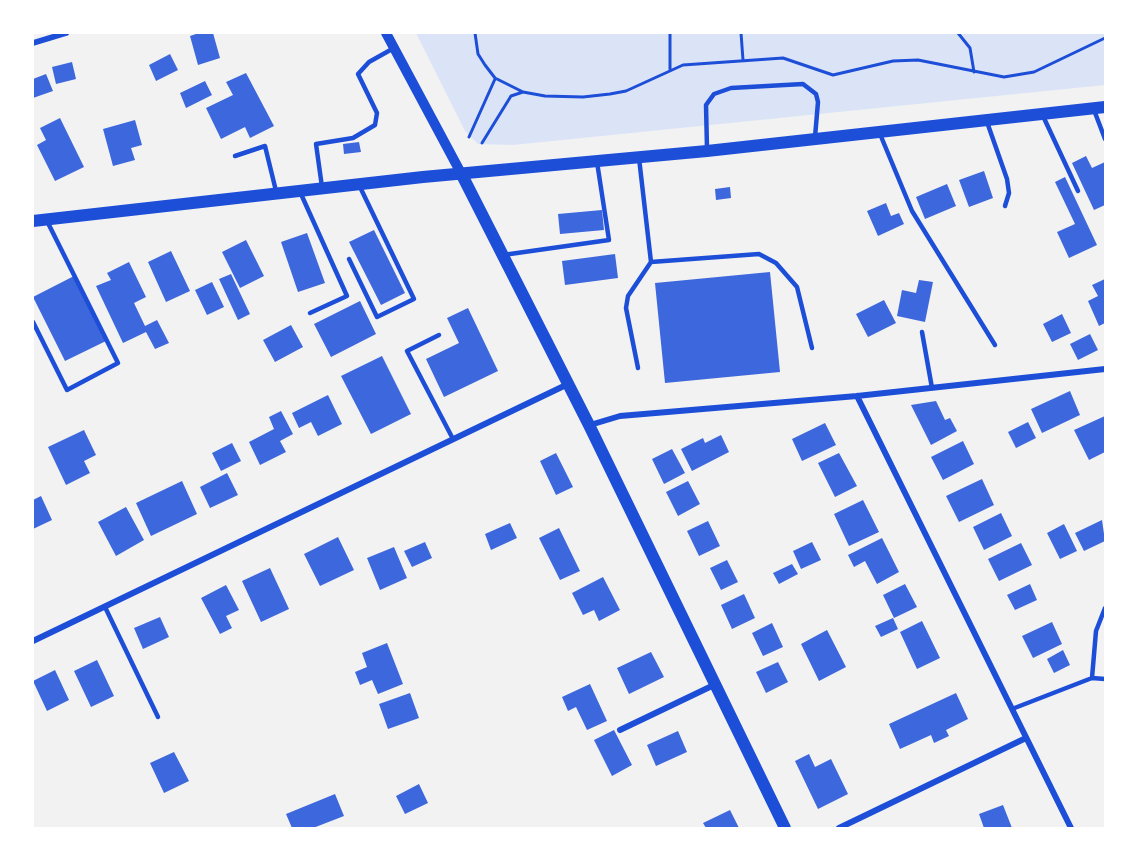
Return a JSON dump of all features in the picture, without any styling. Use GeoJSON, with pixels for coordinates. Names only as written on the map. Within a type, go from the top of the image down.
{"type":"FeatureCollection","features":[{"type":"Feature","properties":{"kind":"main road"},"geometry":{"type":"LineString","coordinates":[[33,221],[358,184],[707,152],[1099,107]]}},
{"type":"Feature","properties":{"kind":"main road"},"geometry":{"type":"LineString","coordinates":[[462,175],[566,385],[589,425],[785,828]]}},
{"type":"Feature","properties":{"kind":"street"},"geometry":{"type":"LineString","coordinates":[[33,43],[66,33]]}},
{"type":"Feature","properties":{"kind":"street"},"geometry":{"type":"LineString","coordinates":[[386,33],[462,175]]}},
{"type":"Feature","properties":{"kind":"street"},"geometry":{"type":"LineString","coordinates":[[589,425],[620,416],[857,396],[1105,369]]}},
{"type":"Feature","properties":{"kind":"street"},"geometry":{"type":"LineString","coordinates":[[33,641],[566,385]]}},
{"type":"Feature","properties":{"kind":"street"},"geometry":{"type":"LineString","coordinates":[[857,396],[1071,828]]}},
{"type":"Feature","properties":{"kind":"street"},"geometry":{"type":"LineString","coordinates":[[620,730],[714,685]]}},
{"type":"Feature","properties":{"kind":"street"},"geometry":{"type":"LineString","coordinates":[[839,828],[1026,738]]}},
{"type":"Feature","properties":{"kind":"lane"},"geometry":{"type":"LineString","coordinates":[[322,189],[316,144],[353,138],[375,125],[377,113],[358,74],[369,62],[394,48]]}},
{"type":"Feature","properties":{"kind":"lane"},"geometry":{"type":"LineString","coordinates":[[707,152],[706,105],[714,94],[731,88],[803,84],[816,94],[818,102],[815,139]]}},
{"type":"Feature","properties":{"kind":"lane"},"geometry":{"type":"LineString","coordinates":[[1099,107],[1105,139]]}},
{"type":"Feature","properties":{"kind":"lane"},"geometry":{"type":"LineString","coordinates":[[1042,114],[1078,191]]}},
{"type":"Feature","properties":{"kind":"lane"},"geometry":{"type":"LineString","coordinates":[[986,120],[1007,179],[1008,193],[1005,206]]}},
{"type":"Feature","properties":{"kind":"lane"},"geometry":{"type":"LineString","coordinates":[[879,132],[912,211],[994,345]]}},
{"type":"Feature","properties":{"kind":"lane"},"geometry":{"type":"LineString","coordinates":[[235,156],[265,146],[277,194]]}},
{"type":"Feature","properties":{"kind":"lane"},"geometry":{"type":"LineString","coordinates":[[638,368],[626,308],[628,296],[651,262],[639,158]]}},
{"type":"Feature","properties":{"kind":"lane"},"geometry":{"type":"LineString","coordinates":[[503,255],[609,240],[597,162]]}},
{"type":"Feature","properties":{"kind":"lane"},"geometry":{"type":"LineString","coordinates":[[349,259],[377,317],[414,299],[358,184]]}},
{"type":"Feature","properties":{"kind":"lane"},"geometry":{"type":"LineString","coordinates":[[300,191],[347,296],[310,313]]}},
{"type":"Feature","properties":{"kind":"lane"},"geometry":{"type":"LineString","coordinates":[[33,322],[67,390],[118,363],[46,220]]}},
{"type":"Feature","properties":{"kind":"lane"},"geometry":{"type":"LineString","coordinates":[[651,262],[759,254],[776,263],[796,287],[812,348]]}},
{"type":"Feature","properties":{"kind":"lane"},"geometry":{"type":"LineString","coordinates":[[922,332],[932,388]]}},
{"type":"Feature","properties":{"kind":"lane"},"geometry":{"type":"LineString","coordinates":[[439,335],[407,351],[453,439]]}},
{"type":"Feature","properties":{"kind":"lane"},"geometry":{"type":"LineString","coordinates":[[105,607],[158,717]]}},
{"type":"Feature","properties":{"kind":"lane"},"geometry":{"type":"LineString","coordinates":[[1092,678],[1096,631],[1105,608]]}},
{"type":"Feature","properties":{"kind":"lane"},"geometry":{"type":"LineString","coordinates":[[1012,709],[1092,678],[1105,679]]}},
{"type":"Feature","properties":{"kind":"path"},"geometry":{"type":"LineString","coordinates":[[475,33],[478,54],[495,78],[523,92]]}},
{"type":"Feature","properties":{"kind":"path"},"geometry":{"type":"LineString","coordinates":[[670,33],[670,69]]}},
{"type":"Feature","properties":{"kind":"path"},"geometry":{"type":"LineString","coordinates":[[741,33],[743,60]]}},
{"type":"Feature","properties":{"kind":"path"},"geometry":{"type":"LineString","coordinates":[[958,33],[970,48],[974,72]]}},
{"type":"Feature","properties":{"kind":"path"},"geometry":{"type":"LineString","coordinates":[[469,137],[495,78]]}},
{"type":"Feature","properties":{"kind":"shaded area"},"geometry":{"type":"Polygon","coordinates":[[[416,33],[1105,33],[1105,85],[513,145],[478,144],[465,131],[416,33]]]}},
{"type":"Feature","properties":{"kind":"building"},"geometry":{"type":"Polygon","coordinates":[[[199,33],[213,33],[220,58],[198,65],[190,36],[199,33]]]}},
{"type":"Feature","properties":{"kind":"building"},"geometry":{"type":"Polygon","coordinates":[[[170,54],[178,70],[156,81],[149,65],[170,54]]]}},
{"type":"Feature","properties":{"kind":"building"},"geometry":{"type":"Polygon","coordinates":[[[72,62],[76,79],[56,84],[52,67],[72,62]]]}},
{"type":"Feature","properties":{"kind":"building"},"geometry":{"type":"Polygon","coordinates":[[[246,73],[274,126],[250,138],[245,127],[221,139],[206,108],[233,95],[226,82],[246,73]]]}},
{"type":"Feature","properties":{"kind":"building"},"geometry":{"type":"Polygon","coordinates":[[[46,74],[53,91],[33,98],[33,79],[46,74]]]}},
{"type":"Feature","properties":{"kind":"building"},"geometry":{"type":"Polygon","coordinates":[[[205,81],[212,95],[186,108],[180,93],[205,81]]]}},
{"type":"Feature","properties":{"kind":"building"},"geometry":{"type":"Polygon","coordinates":[[[60,118],[84,167],[55,181],[37,145],[46,140],[40,128],[60,118]]]}},
{"type":"Feature","properties":{"kind":"building"},"geometry":{"type":"Polygon","coordinates":[[[135,120],[142,145],[131,148],[135,160],[113,166],[103,129],[135,120]]]}},
{"type":"Feature","properties":{"kind":"building"},"geometry":{"type":"Polygon","coordinates":[[[359,142],[361,152],[344,154],[343,144],[359,142]]]}},
{"type":"Feature","properties":{"kind":"building"},"geometry":{"type":"Polygon","coordinates":[[[1086,156],[1092,168],[1105,162],[1105,205],[1094,210],[1072,163],[1086,156]]]}},
{"type":"Feature","properties":{"kind":"building"},"geometry":{"type":"Polygon","coordinates":[[[984,171],[993,198],[969,207],[959,180],[984,171]]]}},
{"type":"Feature","properties":{"kind":"building"},"geometry":{"type":"Polygon","coordinates":[[[1065,177],[1097,245],[1069,258],[1057,232],[1075,224],[1055,182],[1065,177]]]}},
{"type":"Feature","properties":{"kind":"building"},"geometry":{"type":"Polygon","coordinates":[[[947,184],[956,206],[925,219],[916,197],[947,184]]]}},
{"type":"Feature","properties":{"kind":"building"},"geometry":{"type":"Polygon","coordinates":[[[730,187],[731,198],[716,200],[715,189],[730,187]]]}},
{"type":"Feature","properties":{"kind":"building"},"geometry":{"type":"Polygon","coordinates":[[[886,203],[891,216],[899,213],[904,224],[878,236],[867,211],[886,203]]]}},
{"type":"Feature","properties":{"kind":"building"},"geometry":{"type":"Polygon","coordinates":[[[602,210],[604,230],[560,234],[558,214],[602,210]]]}},
{"type":"Feature","properties":{"kind":"building"},"geometry":{"type":"Polygon","coordinates":[[[374,230],[405,293],[381,305],[349,242],[374,230]]]}},
{"type":"Feature","properties":{"kind":"building"},"geometry":{"type":"Polygon","coordinates":[[[307,233],[325,283],[298,292],[281,242],[307,233]]]}},
{"type":"Feature","properties":{"kind":"building"},"geometry":{"type":"Polygon","coordinates":[[[246,240],[264,276],[240,288],[222,252],[246,240]]]}},
{"type":"Feature","properties":{"kind":"building"},"geometry":{"type":"Polygon","coordinates":[[[171,251],[190,291],[166,302],[148,262],[171,251]]]}},
{"type":"Feature","properties":{"kind":"building"},"geometry":{"type":"Polygon","coordinates":[[[615,254],[618,278],[565,285],[562,261],[615,254]]]}},
{"type":"Feature","properties":{"kind":"building"},"geometry":{"type":"Polygon","coordinates":[[[129,262],[146,297],[134,303],[145,326],[157,320],[169,343],[155,349],[146,332],[123,343],[96,286],[111,280],[107,273],[129,262]]]}},
{"type":"Feature","properties":{"kind":"building"},"geometry":{"type":"Polygon","coordinates":[[[770,272],[780,372],[665,383],[655,283],[770,272]]]}},
{"type":"Feature","properties":{"kind":"building"},"geometry":{"type":"Polygon","coordinates":[[[231,274],[250,314],[238,320],[219,279],[231,274]]]}},
{"type":"Feature","properties":{"kind":"building"},"geometry":{"type":"Polygon","coordinates":[[[74,276],[106,341],[65,361],[33,297],[74,276]]]}},
{"type":"Feature","properties":{"kind":"building"},"geometry":{"type":"Polygon","coordinates":[[[1105,279],[1105,323],[1099,326],[1088,301],[1098,296],[1092,285],[1105,279]]]}},
{"type":"Feature","properties":{"kind":"building"},"geometry":{"type":"Polygon","coordinates":[[[919,280],[933,282],[925,322],[897,316],[902,290],[916,293],[919,280]]]}},
{"type":"Feature","properties":{"kind":"building"},"geometry":{"type":"Polygon","coordinates":[[[212,282],[224,307],[207,315],[195,290],[212,282]]]}},
{"type":"Feature","properties":{"kind":"building"},"geometry":{"type":"Polygon","coordinates":[[[884,300],[896,323],[868,337],[856,314],[884,300]]]}},
{"type":"Feature","properties":{"kind":"building"},"geometry":{"type":"Polygon","coordinates":[[[360,301],[376,334],[331,357],[314,324],[360,301]]]}},
{"type":"Feature","properties":{"kind":"building"},"geometry":{"type":"Polygon","coordinates":[[[468,308],[498,371],[444,397],[426,359],[459,343],[447,318],[468,308]]]}},
{"type":"Feature","properties":{"kind":"building"},"geometry":{"type":"Polygon","coordinates":[[[1062,314],[1071,333],[1052,342],[1043,324],[1062,314]]]}},
{"type":"Feature","properties":{"kind":"building"},"geometry":{"type":"Polygon","coordinates":[[[291,325],[303,347],[275,362],[263,340],[291,325]]]}},
{"type":"Feature","properties":{"kind":"building"},"geometry":{"type":"Polygon","coordinates":[[[1090,334],[1098,350],[1078,360],[1070,344],[1090,334]]]}},
{"type":"Feature","properties":{"kind":"building"},"geometry":{"type":"Polygon","coordinates":[[[382,356],[411,414],[371,434],[341,376],[382,356]]]}},
{"type":"Feature","properties":{"kind":"building"},"geometry":{"type":"Polygon","coordinates":[[[1070,391],[1080,415],[1042,433],[1031,409],[1070,391]]]}},
{"type":"Feature","properties":{"kind":"building"},"geometry":{"type":"Polygon","coordinates":[[[328,395],[342,424],[318,436],[311,422],[299,428],[292,413],[328,395]]]}},
{"type":"Feature","properties":{"kind":"building"},"geometry":{"type":"Polygon","coordinates":[[[936,401],[945,420],[950,418],[957,431],[931,445],[911,405],[936,401]]]}},
{"type":"Feature","properties":{"kind":"building"},"geometry":{"type":"Polygon","coordinates":[[[281,411],[293,434],[280,441],[286,452],[260,465],[249,442],[274,429],[269,417],[281,411]]]}},
{"type":"Feature","properties":{"kind":"building"},"geometry":{"type":"Polygon","coordinates":[[[1105,416],[1105,452],[1089,460],[1074,430],[1105,416]]]}},
{"type":"Feature","properties":{"kind":"building"},"geometry":{"type":"Polygon","coordinates":[[[1028,422],[1036,438],[1016,448],[1008,432],[1028,422]]]}},
{"type":"Feature","properties":{"kind":"building"},"geometry":{"type":"Polygon","coordinates":[[[825,423],[836,445],[802,461],[792,439],[825,423]]]}},
{"type":"Feature","properties":{"kind":"building"},"geometry":{"type":"Polygon","coordinates":[[[84,430],[96,455],[84,461],[90,473],[66,485],[48,447],[84,430]]]}},
{"type":"Feature","properties":{"kind":"building"},"geometry":{"type":"Polygon","coordinates":[[[721,435],[729,452],[692,471],[681,449],[703,438],[705,443],[721,435]]]}},
{"type":"Feature","properties":{"kind":"building"},"geometry":{"type":"Polygon","coordinates":[[[963,441],[974,464],[943,480],[931,457],[963,441]]]}},
{"type":"Feature","properties":{"kind":"building"},"geometry":{"type":"Polygon","coordinates":[[[232,443],[241,461],[221,471],[212,453],[232,443]]]}},
{"type":"Feature","properties":{"kind":"building"},"geometry":{"type":"Polygon","coordinates":[[[672,449],[685,473],[664,484],[652,459],[672,449]]]}},
{"type":"Feature","properties":{"kind":"building"},"geometry":{"type":"Polygon","coordinates":[[[556,453],[573,487],[556,495],[540,461],[556,453]]]}},
{"type":"Feature","properties":{"kind":"building"},"geometry":{"type":"Polygon","coordinates":[[[839,453],[857,486],[835,497],[818,463],[839,453]]]}},
{"type":"Feature","properties":{"kind":"building"},"geometry":{"type":"Polygon","coordinates":[[[227,473],[238,495],[210,508],[200,487],[227,473]]]}},
{"type":"Feature","properties":{"kind":"building"},"geometry":{"type":"Polygon","coordinates":[[[982,479],[994,505],[959,522],[946,496],[982,479]]]}},
{"type":"Feature","properties":{"kind":"building"},"geometry":{"type":"Polygon","coordinates":[[[182,481],[197,514],[151,536],[136,503],[182,481]]]}},
{"type":"Feature","properties":{"kind":"building"},"geometry":{"type":"Polygon","coordinates":[[[688,481],[700,504],[678,516],[666,492],[688,481]]]}},
{"type":"Feature","properties":{"kind":"building"},"geometry":{"type":"Polygon","coordinates":[[[41,496],[52,520],[33,529],[33,500],[41,496]]]}},
{"type":"Feature","properties":{"kind":"building"},"geometry":{"type":"Polygon","coordinates":[[[863,500],[879,532],[849,546],[834,514],[863,500]]]}},
{"type":"Feature","properties":{"kind":"building"},"geometry":{"type":"Polygon","coordinates":[[[126,507],[144,540],[116,556],[98,522],[126,507]]]}},
{"type":"Feature","properties":{"kind":"building"},"geometry":{"type":"Polygon","coordinates":[[[1001,513],[1012,536],[984,550],[973,527],[1001,513]]]}},
{"type":"Feature","properties":{"kind":"building"},"geometry":{"type":"Polygon","coordinates":[[[1102,520],[1105,541],[1084,551],[1075,533],[1102,520]]]}},
{"type":"Feature","properties":{"kind":"building"},"geometry":{"type":"Polygon","coordinates":[[[708,521],[720,546],[699,556],[687,531],[708,521]]]}},
{"type":"Feature","properties":{"kind":"building"},"geometry":{"type":"Polygon","coordinates":[[[510,523],[517,538],[491,550],[485,534],[510,523]]]}},
{"type":"Feature","properties":{"kind":"building"},"geometry":{"type":"Polygon","coordinates":[[[1064,524],[1077,551],[1060,559],[1047,533],[1064,524]]]}},
{"type":"Feature","properties":{"kind":"building"},"geometry":{"type":"Polygon","coordinates":[[[559,528],[580,571],[560,580],[539,538],[559,528]]]}},
{"type":"Feature","properties":{"kind":"building"},"geometry":{"type":"Polygon","coordinates":[[[338,537],[354,570],[320,586],[304,554],[338,537]]]}},
{"type":"Feature","properties":{"kind":"building"},"geometry":{"type":"Polygon","coordinates":[[[882,538],[899,572],[877,584],[865,561],[854,567],[848,555],[882,538]]]}},
{"type":"Feature","properties":{"kind":"building"},"geometry":{"type":"Polygon","coordinates":[[[425,542],[432,558],[412,567],[404,551],[425,542]]]}},
{"type":"Feature","properties":{"kind":"building"},"geometry":{"type":"Polygon","coordinates":[[[812,542],[821,560],[801,569],[793,551],[812,542]]]}},
{"type":"Feature","properties":{"kind":"building"},"geometry":{"type":"Polygon","coordinates":[[[1021,543],[1032,565],[999,581],[988,559],[1021,543]]]}},
{"type":"Feature","properties":{"kind":"building"},"geometry":{"type":"Polygon","coordinates":[[[394,547],[407,578],[380,590],[367,558],[394,547]]]}},
{"type":"Feature","properties":{"kind":"building"},"geometry":{"type":"Polygon","coordinates":[[[727,560],[738,582],[721,590],[710,568],[727,560]]]}},
{"type":"Feature","properties":{"kind":"building"},"geometry":{"type":"Polygon","coordinates":[[[792,564],[798,574],[779,584],[773,573],[792,564]]]}},
{"type":"Feature","properties":{"kind":"building"},"geometry":{"type":"Polygon","coordinates":[[[270,568],[289,609],[261,622],[242,581],[270,568]]]}},
{"type":"Feature","properties":{"kind":"building"},"geometry":{"type":"Polygon","coordinates":[[[603,577],[620,610],[599,621],[594,610],[583,615],[572,593],[603,577]]]}},
{"type":"Feature","properties":{"kind":"building"},"geometry":{"type":"Polygon","coordinates":[[[905,584],[917,607],[894,618],[883,595],[905,584]]]}},
{"type":"Feature","properties":{"kind":"building"},"geometry":{"type":"Polygon","coordinates":[[[1030,584],[1037,600],[1015,610],[1007,595],[1030,584]]]}},
{"type":"Feature","properties":{"kind":"building"},"geometry":{"type":"Polygon","coordinates":[[[226,585],[239,610],[226,616],[232,628],[220,634],[201,598],[226,585]]]}},
{"type":"Feature","properties":{"kind":"building"},"geometry":{"type":"Polygon","coordinates":[[[744,594],[755,618],[732,629],[721,605],[744,594]]]}},
{"type":"Feature","properties":{"kind":"building"},"geometry":{"type":"Polygon","coordinates":[[[160,617],[169,637],[143,649],[134,628],[160,617]]]}},
{"type":"Feature","properties":{"kind":"building"},"geometry":{"type":"Polygon","coordinates":[[[893,618],[898,629],[881,637],[875,626],[893,618]]]}},
{"type":"Feature","properties":{"kind":"building"},"geometry":{"type":"Polygon","coordinates":[[[922,621],[940,658],[917,669],[900,632],[922,621]]]}},
{"type":"Feature","properties":{"kind":"building"},"geometry":{"type":"Polygon","coordinates":[[[1052,622],[1062,644],[1033,658],[1022,636],[1052,622]]]}},
{"type":"Feature","properties":{"kind":"building"},"geometry":{"type":"Polygon","coordinates":[[[772,623],[783,647],[763,656],[752,633],[772,623]]]}},
{"type":"Feature","properties":{"kind":"building"},"geometry":{"type":"Polygon","coordinates":[[[827,630],[846,667],[819,681],[801,644],[827,630]]]}},
{"type":"Feature","properties":{"kind":"building"},"geometry":{"type":"Polygon","coordinates":[[[387,643],[403,684],[378,694],[372,680],[360,685],[355,672],[367,667],[362,653],[387,643]]]}},
{"type":"Feature","properties":{"kind":"building"},"geometry":{"type":"Polygon","coordinates":[[[1063,650],[1070,665],[1054,673],[1047,659],[1063,650]]]}},
{"type":"Feature","properties":{"kind":"building"},"geometry":{"type":"Polygon","coordinates":[[[651,652],[664,677],[629,694],[617,668],[651,652]]]}},
{"type":"Feature","properties":{"kind":"building"},"geometry":{"type":"Polygon","coordinates":[[[97,660],[114,696],[91,707],[74,671],[97,660]]]}},
{"type":"Feature","properties":{"kind":"building"},"geometry":{"type":"Polygon","coordinates":[[[778,662],[788,682],[766,693],[756,672],[778,662]]]}},
{"type":"Feature","properties":{"kind":"building"},"geometry":{"type":"Polygon","coordinates":[[[55,670],[69,700],[47,711],[33,681],[55,670]]]}},
{"type":"Feature","properties":{"kind":"building"},"geometry":{"type":"Polygon","coordinates":[[[590,684],[607,721],[587,730],[576,707],[568,711],[562,697],[590,684]]]}},
{"type":"Feature","properties":{"kind":"building"},"geometry":{"type":"Polygon","coordinates":[[[410,693],[419,718],[388,729],[379,704],[410,693]]]}},
{"type":"Feature","properties":{"kind":"building"},"geometry":{"type":"Polygon","coordinates":[[[956,693],[968,719],[946,730],[949,736],[934,743],[931,735],[900,749],[889,724],[956,693]]]}},
{"type":"Feature","properties":{"kind":"building"},"geometry":{"type":"Polygon","coordinates":[[[614,730],[632,765],[612,776],[594,740],[614,730]]]}},
{"type":"Feature","properties":{"kind":"building"},"geometry":{"type":"Polygon","coordinates":[[[678,731],[687,752],[656,766],[647,745],[678,731]]]}},
{"type":"Feature","properties":{"kind":"building"},"geometry":{"type":"Polygon","coordinates":[[[174,752],[189,781],[164,793],[150,763],[174,752]]]}},
{"type":"Feature","properties":{"kind":"building"},"geometry":{"type":"Polygon","coordinates":[[[809,754],[815,767],[831,759],[848,794],[818,809],[795,761],[809,754]]]}},
{"type":"Feature","properties":{"kind":"building"},"geometry":{"type":"Polygon","coordinates":[[[419,784],[428,803],[405,814],[396,796],[419,784]]]}},
{"type":"Feature","properties":{"kind":"building"},"geometry":{"type":"Polygon","coordinates":[[[335,794],[344,816],[313,828],[292,828],[286,814],[335,794]]]}},
{"type":"Feature","properties":{"kind":"building"},"geometry":{"type":"Polygon","coordinates":[[[1003,805],[1012,828],[984,828],[979,814],[1003,805]]]}},
{"type":"Feature","properties":{"kind":"building"},"geometry":{"type":"Polygon","coordinates":[[[730,810],[739,828],[706,828],[703,823],[730,810]]]}}]}
